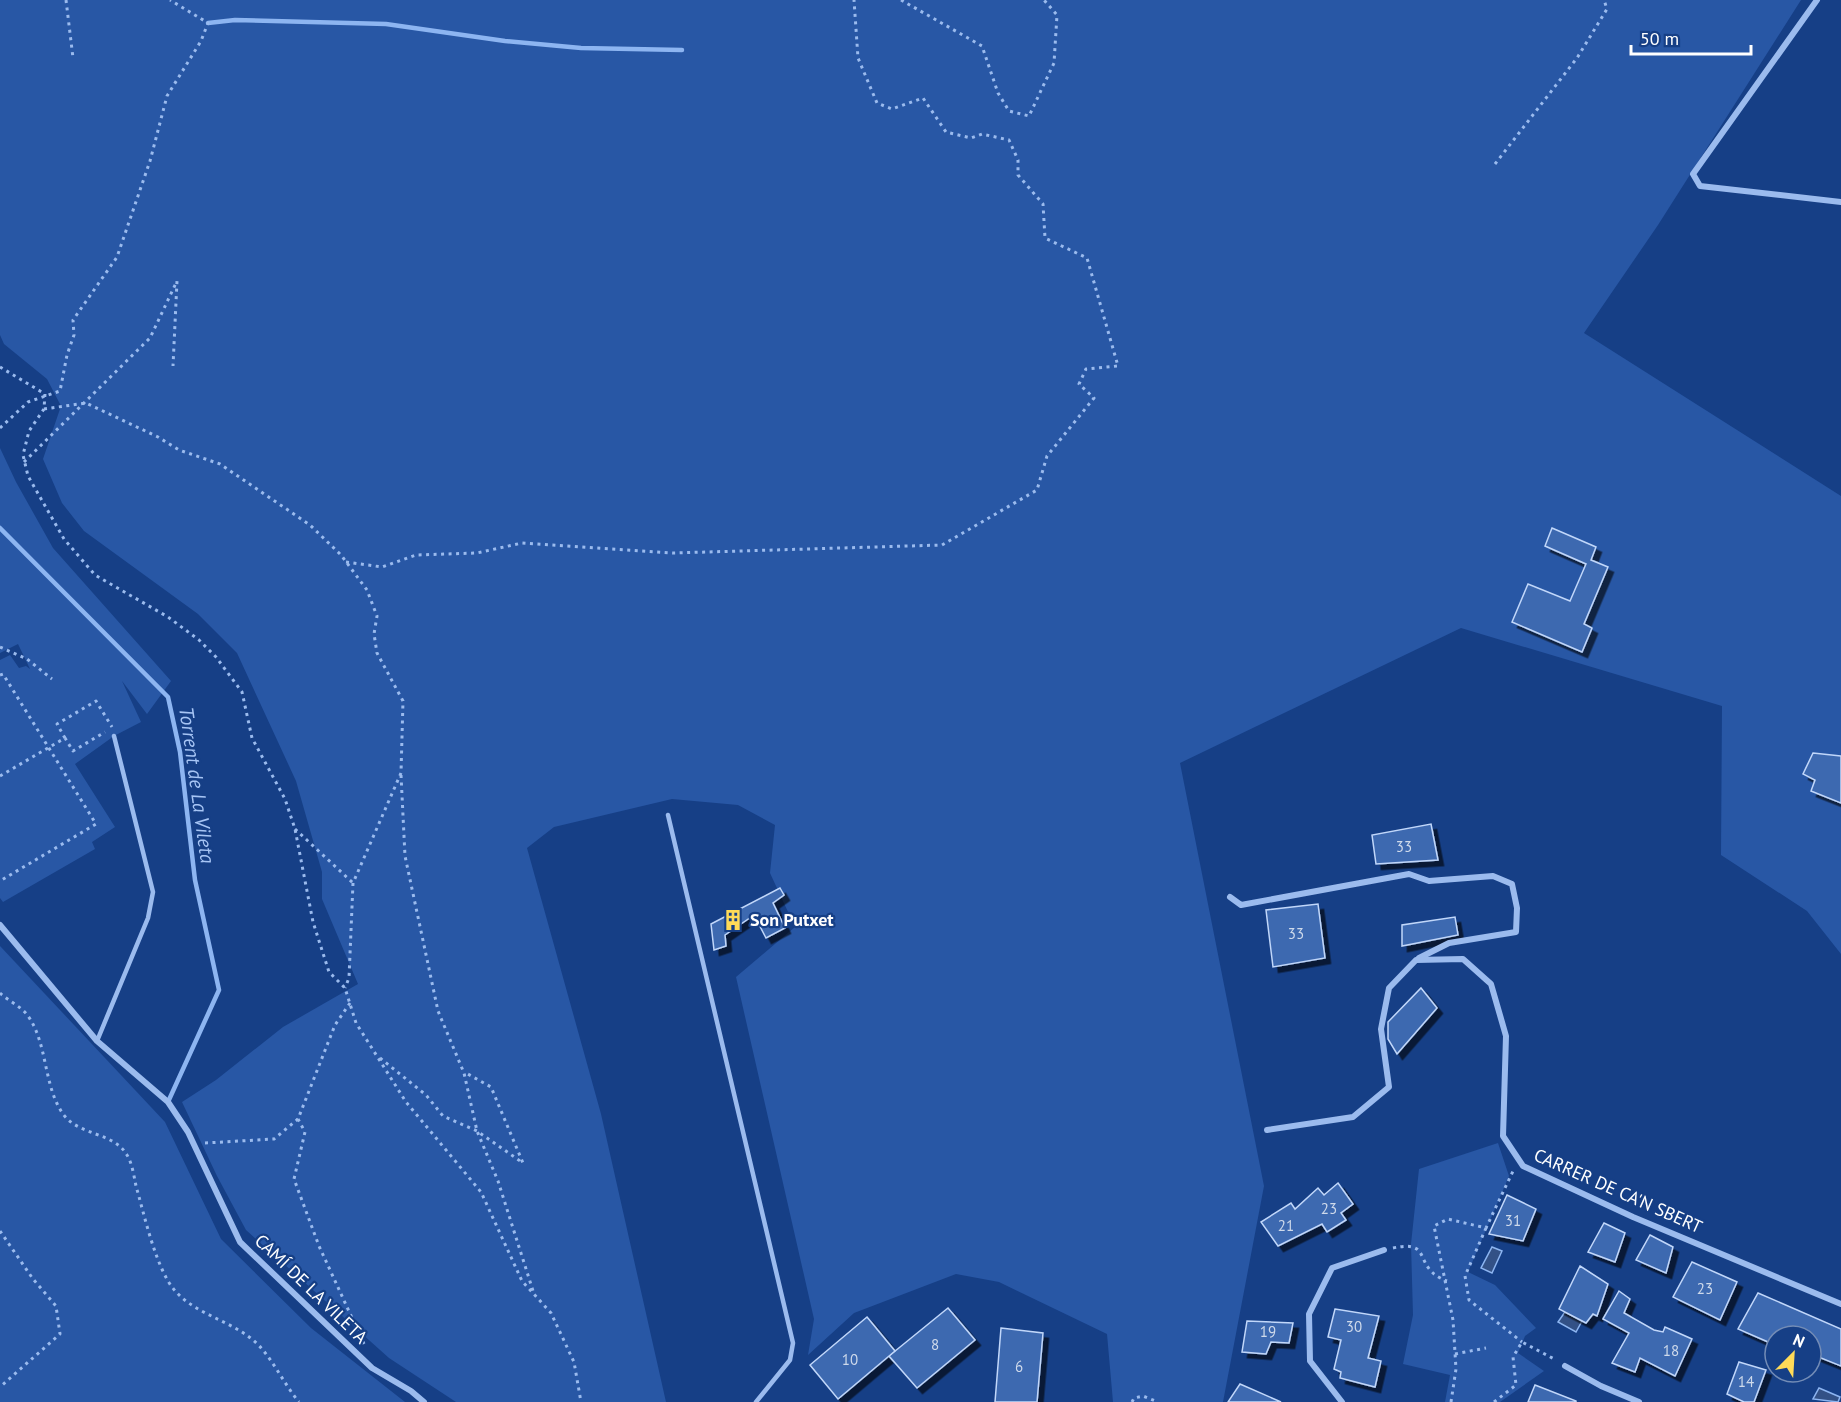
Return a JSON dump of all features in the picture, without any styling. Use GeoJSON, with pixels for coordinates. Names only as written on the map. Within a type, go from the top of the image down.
{"type":"FeatureCollection","features":[{"type":"Feature","properties":{"kind":"street"},"geometry":{"type":"LineString","coordinates":[[1817,0],[1693,174],[1700,186],[1841,202]]}},
{"type":"Feature","properties":{"kind":"street"},"geometry":{"type":"LineString","coordinates":[[1230,897],[1240,906],[1409,874],[1429,881],[1493,876],[1512,884],[1517,908],[1516,932],[1449,943],[1416,960],[1389,988],[1382,1029],[1389,1087],[1353,1117],[1267,1130]]}},
{"type":"Feature","properties":{"kind":"street","name":"CAMÍ DE LA VILETA"},"geometry":{"type":"LineString","coordinates":[[0,925],[97,1041],[168,1102],[194,1144],[240,1242],[372,1368],[411,1391],[424,1402]]}},
{"type":"Feature","properties":{"kind":"street","name":"CARRER DE CA'N SBERT"},"geometry":{"type":"LineString","coordinates":[[1416,960],[1463,959],[1491,984],[1506,1036],[1503,1136],[1523,1166],[1633,1217],[1841,1304]]}},
{"type":"Feature","properties":{"kind":"street"},"geometry":{"type":"LineString","coordinates":[[1342,1402],[1310,1361],[1309,1314],[1332,1268],[1384,1250]]}},
{"type":"Feature","properties":{"kind":"street"},"geometry":{"type":"LineString","coordinates":[[1565,1366],[1601,1386],[1639,1402]]}},
{"type":"Feature","properties":{"kind":"lane"},"geometry":{"type":"LineString","coordinates":[[97,1041],[148,918],[153,892],[114,736]]}},
{"type":"Feature","properties":{"kind":"lane"},"geometry":{"type":"LineString","coordinates":[[668,815],[793,1343],[790,1360],[756,1402]]}},
{"type":"Feature","properties":{"kind":"path"},"geometry":{"type":"LineString","coordinates":[[66,0],[73,58]]}},
{"type":"Feature","properties":{"kind":"path"},"geometry":{"type":"LineString","coordinates":[[0,428],[28,402],[60,391],[74,335],[74,320],[117,257],[150,162],[167,96],[201,41],[208,23],[170,0]]}},
{"type":"Feature","properties":{"kind":"path"},"geometry":{"type":"LineString","coordinates":[[346,561],[382,567],[416,555],[477,554],[522,543],[673,553],[942,545],[1037,490],[1047,456],[1094,398],[1079,384],[1086,369],[1118,366],[1087,258],[1045,238],[1043,204],[1018,175],[1018,160],[1009,140],[982,134],[971,138],[946,132],[923,98],[892,109],[877,103],[858,58],[854,0]]}},
{"type":"Feature","properties":{"kind":"path"},"geometry":{"type":"LineString","coordinates":[[901,0],[982,46],[998,93],[1009,111],[1029,116],[1054,63],[1057,15],[1044,0]]}},
{"type":"Feature","properties":{"kind":"path"},"geometry":{"type":"LineString","coordinates":[[1495,164],[1577,58],[1607,9],[1605,0]]}},
{"type":"Feature","properties":{"kind":"path"},"geometry":{"type":"LineString","coordinates":[[24,462],[86,404],[150,339],[177,281],[173,366]]}},
{"type":"Feature","properties":{"kind":"path"},"geometry":{"type":"LineString","coordinates":[[0,367],[45,394],[44,409],[28,431],[23,455],[28,476],[64,539],[95,575],[168,617],[199,640],[242,692],[252,738],[285,799],[295,829],[313,922],[329,972],[345,988],[356,1023],[406,1102],[481,1192],[522,1281],[551,1313],[574,1362],[580,1402]]}},
{"type":"Feature","properties":{"kind":"path"},"geometry":{"type":"LineString","coordinates":[[44,409],[86,404],[158,437],[178,450],[220,464],[310,525],[346,561],[367,590],[377,616],[374,634],[377,653],[403,701],[401,773],[405,856],[438,1011],[464,1073],[477,1131],[498,1181],[535,1296]]}},
{"type":"Feature","properties":{"kind":"path"},"geometry":{"type":"LineString","coordinates":[[0,647],[27,659],[52,679]]}},
{"type":"Feature","properties":{"kind":"path"},"geometry":{"type":"LineString","coordinates":[[0,675],[3,674],[96,824],[0,881]]}},
{"type":"Feature","properties":{"kind":"path"},"geometry":{"type":"LineString","coordinates":[[96,701],[112,728],[73,751],[65,738],[57,724],[96,701]]}},
{"type":"Feature","properties":{"kind":"path"},"geometry":{"type":"LineString","coordinates":[[0,776],[65,738]]}},
{"type":"Feature","properties":{"kind":"path"},"geometry":{"type":"LineString","coordinates":[[345,988],[349,978],[353,883],[401,773]]}},
{"type":"Feature","properties":{"kind":"path"},"geometry":{"type":"LineString","coordinates":[[295,829],[353,883]]}},
{"type":"Feature","properties":{"kind":"path"},"geometry":{"type":"LineString","coordinates":[[0,993],[27,1014],[38,1036],[44,1065],[63,1114],[79,1128],[117,1144],[128,1156],[146,1219],[167,1279],[180,1298],[204,1314],[236,1328],[255,1341],[299,1402]]}},
{"type":"Feature","properties":{"kind":"path"},"geometry":{"type":"LineString","coordinates":[[194,1144],[273,1138],[298,1119],[334,1025],[350,1003]]}},
{"type":"Feature","properties":{"kind":"path"},"geometry":{"type":"LineString","coordinates":[[376,1055],[426,1095],[443,1116],[477,1131],[523,1163],[491,1087],[464,1073]]}},
{"type":"Feature","properties":{"kind":"path"},"geometry":{"type":"LineString","coordinates":[[298,1119],[305,1132],[294,1179],[319,1246],[364,1347]]}},
{"type":"Feature","properties":{"kind":"path"},"geometry":{"type":"LineString","coordinates":[[1509,1176],[1465,1276],[1469,1300],[1522,1342],[1565,1366]]}},
{"type":"Feature","properties":{"kind":"path"},"geometry":{"type":"LineString","coordinates":[[1451,1402],[1455,1354],[1447,1281],[1436,1244],[1434,1226],[1448,1219],[1486,1228]]}},
{"type":"Feature","properties":{"kind":"path"},"geometry":{"type":"LineString","coordinates":[[0,1231],[33,1279],[56,1306],[60,1334],[0,1387]]}},
{"type":"Feature","properties":{"kind":"path"},"geometry":{"type":"LineString","coordinates":[[1384,1250],[1410,1245],[1415,1247],[1434,1277],[1447,1281]]}},
{"type":"Feature","properties":{"kind":"path"},"geometry":{"type":"LineString","coordinates":[[1494,1402],[1516,1384],[1513,1357],[1522,1342]]}},
{"type":"Feature","properties":{"kind":"path"},"geometry":{"type":"LineString","coordinates":[[1455,1354],[1486,1348]]}},
{"type":"Feature","properties":{"kind":"path"},"geometry":{"type":"LineString","coordinates":[[1132,1402],[1134,1398],[1143,1396],[1158,1402]]}},
{"type":"Feature","properties":{"kind":"shaded area"},"geometry":{"type":"Polygon","coordinates":[[[0,0],[1801,0],[1658,225],[1584,333],[1841,496],[1841,954],[1807,911],[1721,855],[1722,706],[1461,628],[1180,763],[1264,1186],[1223,1402],[1113,1402],[1107,1334],[999,1282],[956,1274],[854,1313],[808,1355],[814,1319],[736,977],[795,927],[770,873],[775,825],[738,805],[672,799],[554,827],[527,848],[601,1114],[666,1402],[456,1402],[389,1358],[246,1230],[182,1102],[216,1080],[283,1027],[358,984],[322,899],[322,872],[296,781],[237,653],[198,614],[84,531],[62,503],[43,459],[61,406],[47,379],[4,344],[0,335],[0,0]]]}},
{"type":"Feature","properties":{"kind":"shaded area"},"geometry":{"type":"Polygon","coordinates":[[[0,448],[53,548],[171,681],[147,714],[122,681],[141,722],[114,736],[75,764],[115,827],[92,842],[95,849],[3,902],[0,898],[0,660],[10,655],[19,668],[26,666],[30,669],[18,644],[0,653],[0,448]]]}},
{"type":"Feature","properties":{"kind":"shaded area"},"geometry":{"type":"Polygon","coordinates":[[[0,946],[165,1122],[221,1239],[311,1328],[405,1402],[0,1402],[0,946]]]}},
{"type":"Feature","properties":{"kind":"shaded area"},"geometry":{"type":"Polygon","coordinates":[[[1498,1143],[1509,1176],[1468,1272],[1495,1285],[1536,1328],[1525,1336],[1518,1353],[1544,1371],[1500,1402],[1445,1402],[1450,1375],[1403,1364],[1413,1315],[1411,1244],[1419,1169],[1498,1143]]]}},
{"type":"Feature","properties":{"kind":"shaded area"},"geometry":{"type":"Polygon","coordinates":[[[1492,1247],[1502,1251],[1492,1273],[1481,1268],[1492,1247]]]}},
{"type":"Feature","properties":{"kind":"shaded area"},"geometry":{"type":"Polygon","coordinates":[[[1565,1312],[1582,1321],[1576,1332],[1558,1322],[1565,1312]]]}},
{"type":"Feature","properties":{"kind":"shaded area"},"geometry":{"type":"Polygon","coordinates":[[[1819,1388],[1840,1397],[1838,1402],[1813,1399],[1819,1388]]]}},
{"type":"Feature","properties":{"kind":"building"},"geometry":{"type":"Polygon","coordinates":[[[1552,528],[1596,547],[1591,560],[1608,567],[1584,624],[1592,628],[1582,652],[1512,622],[1528,584],[1570,601],[1586,564],[1545,546],[1552,528]]]}},
{"type":"Feature","properties":{"kind":"building"},"geometry":{"type":"Polygon","coordinates":[[[1813,753],[1841,756],[1841,803],[1811,791],[1815,780],[1803,774],[1813,753]]]}},
{"type":"Feature","properties":{"kind":"building"},"geometry":{"type":"Polygon","coordinates":[[[1431,824],[1438,860],[1376,864],[1372,835],[1431,824]]]}},
{"type":"Feature","properties":{"kind":"building","name":"Son Putxet"},"geometry":{"type":"Polygon","coordinates":[[[780,888],[784,895],[773,903],[785,928],[766,938],[754,915],[725,935],[726,946],[714,950],[711,924],[780,888]]]}},
{"type":"Feature","properties":{"kind":"building"},"geometry":{"type":"Polygon","coordinates":[[[1318,904],[1325,958],[1273,967],[1266,910],[1318,904]]]}},
{"type":"Feature","properties":{"kind":"building"},"geometry":{"type":"Polygon","coordinates":[[[1455,917],[1458,935],[1402,946],[1402,925],[1455,917]]]}},
{"type":"Feature","properties":{"kind":"building"},"geometry":{"type":"Polygon","coordinates":[[[1421,988],[1437,1008],[1397,1054],[1388,1039],[1388,1022],[1421,988]]]}},
{"type":"Feature","properties":{"kind":"building"},"geometry":{"type":"Polygon","coordinates":[[[1338,1183],[1353,1204],[1341,1213],[1346,1220],[1327,1232],[1322,1224],[1278,1246],[1261,1222],[1291,1203],[1295,1209],[1318,1188],[1324,1195],[1338,1183]]]}},
{"type":"Feature","properties":{"kind":"building"},"geometry":{"type":"Polygon","coordinates":[[[1507,1195],[1536,1209],[1523,1241],[1489,1234],[1507,1195]]]}},
{"type":"Feature","properties":{"kind":"building"},"geometry":{"type":"Polygon","coordinates":[[[1604,1223],[1625,1233],[1615,1262],[1588,1252],[1604,1223]]]}},
{"type":"Feature","properties":{"kind":"building"},"geometry":{"type":"Polygon","coordinates":[[[1650,1235],[1673,1247],[1666,1273],[1636,1260],[1650,1235]]]}},
{"type":"Feature","properties":{"kind":"building"},"geometry":{"type":"Polygon","coordinates":[[[1692,1262],[1737,1282],[1720,1320],[1673,1297],[1692,1262]]]}},
{"type":"Feature","properties":{"kind":"building"},"geometry":{"type":"Polygon","coordinates":[[[1580,1266],[1608,1284],[1597,1316],[1593,1314],[1586,1323],[1559,1309],[1580,1266]]]}},
{"type":"Feature","properties":{"kind":"building"},"geometry":{"type":"Polygon","coordinates":[[[1619,1291],[1630,1299],[1624,1313],[1654,1330],[1663,1332],[1665,1327],[1692,1339],[1675,1376],[1640,1358],[1635,1372],[1612,1363],[1629,1333],[1603,1319],[1619,1291]]]}},
{"type":"Feature","properties":{"kind":"building"},"geometry":{"type":"Polygon","coordinates":[[[1758,1293],[1841,1329],[1841,1366],[1823,1359],[1823,1324],[1763,1324],[1763,1340],[1738,1329],[1758,1293]]]}},
{"type":"Feature","properties":{"kind":"building"},"geometry":{"type":"Polygon","coordinates":[[[948,1308],[975,1340],[917,1388],[889,1356],[948,1308]]]}},
{"type":"Feature","properties":{"kind":"building"},"geometry":{"type":"Polygon","coordinates":[[[1335,1309],[1379,1316],[1368,1358],[1381,1361],[1375,1387],[1340,1378],[1341,1372],[1334,1369],[1341,1340],[1328,1337],[1335,1309]]]}},
{"type":"Feature","properties":{"kind":"building"},"geometry":{"type":"Polygon","coordinates":[[[867,1317],[895,1351],[838,1399],[810,1365],[867,1317]]]}},
{"type":"Feature","properties":{"kind":"building"},"geometry":{"type":"Polygon","coordinates":[[[1247,1321],[1293,1323],[1289,1343],[1271,1342],[1266,1354],[1242,1352],[1247,1321]]]}},
{"type":"Feature","properties":{"kind":"building"},"geometry":{"type":"Polygon","coordinates":[[[1001,1328],[1043,1333],[1037,1402],[995,1402],[1001,1328]]]}},
{"type":"Feature","properties":{"kind":"building"},"geometry":{"type":"Polygon","coordinates":[[[1739,1362],[1763,1369],[1763,1378],[1754,1402],[1744,1402],[1727,1394],[1739,1362]]]}},
{"type":"Feature","properties":{"kind":"building"},"geometry":{"type":"Polygon","coordinates":[[[1240,1384],[1281,1402],[1228,1402],[1240,1384]]]}},
{"type":"Feature","properties":{"kind":"building"},"geometry":{"type":"Polygon","coordinates":[[[1535,1385],[1576,1401],[1576,1402],[1528,1402],[1535,1385]]]}},
{"type":"Feature","properties":{"kind":"waterway"},"geometry":{"type":"LineString","coordinates":[[208,23],[235,20],[386,24],[505,41],[581,48],[682,50]]}},
{"type":"Feature","properties":{"kind":"waterway","name":"Torrent de La Vileta"},"geometry":{"type":"LineString","coordinates":[[0,528],[168,697],[180,752],[195,880],[219,990],[168,1102]]}},
{"type":"Feature","properties":{"kind":"place","name":"Son Putxet"},"geometry":{"type":"Point","coordinates":[733,920]}}]}
